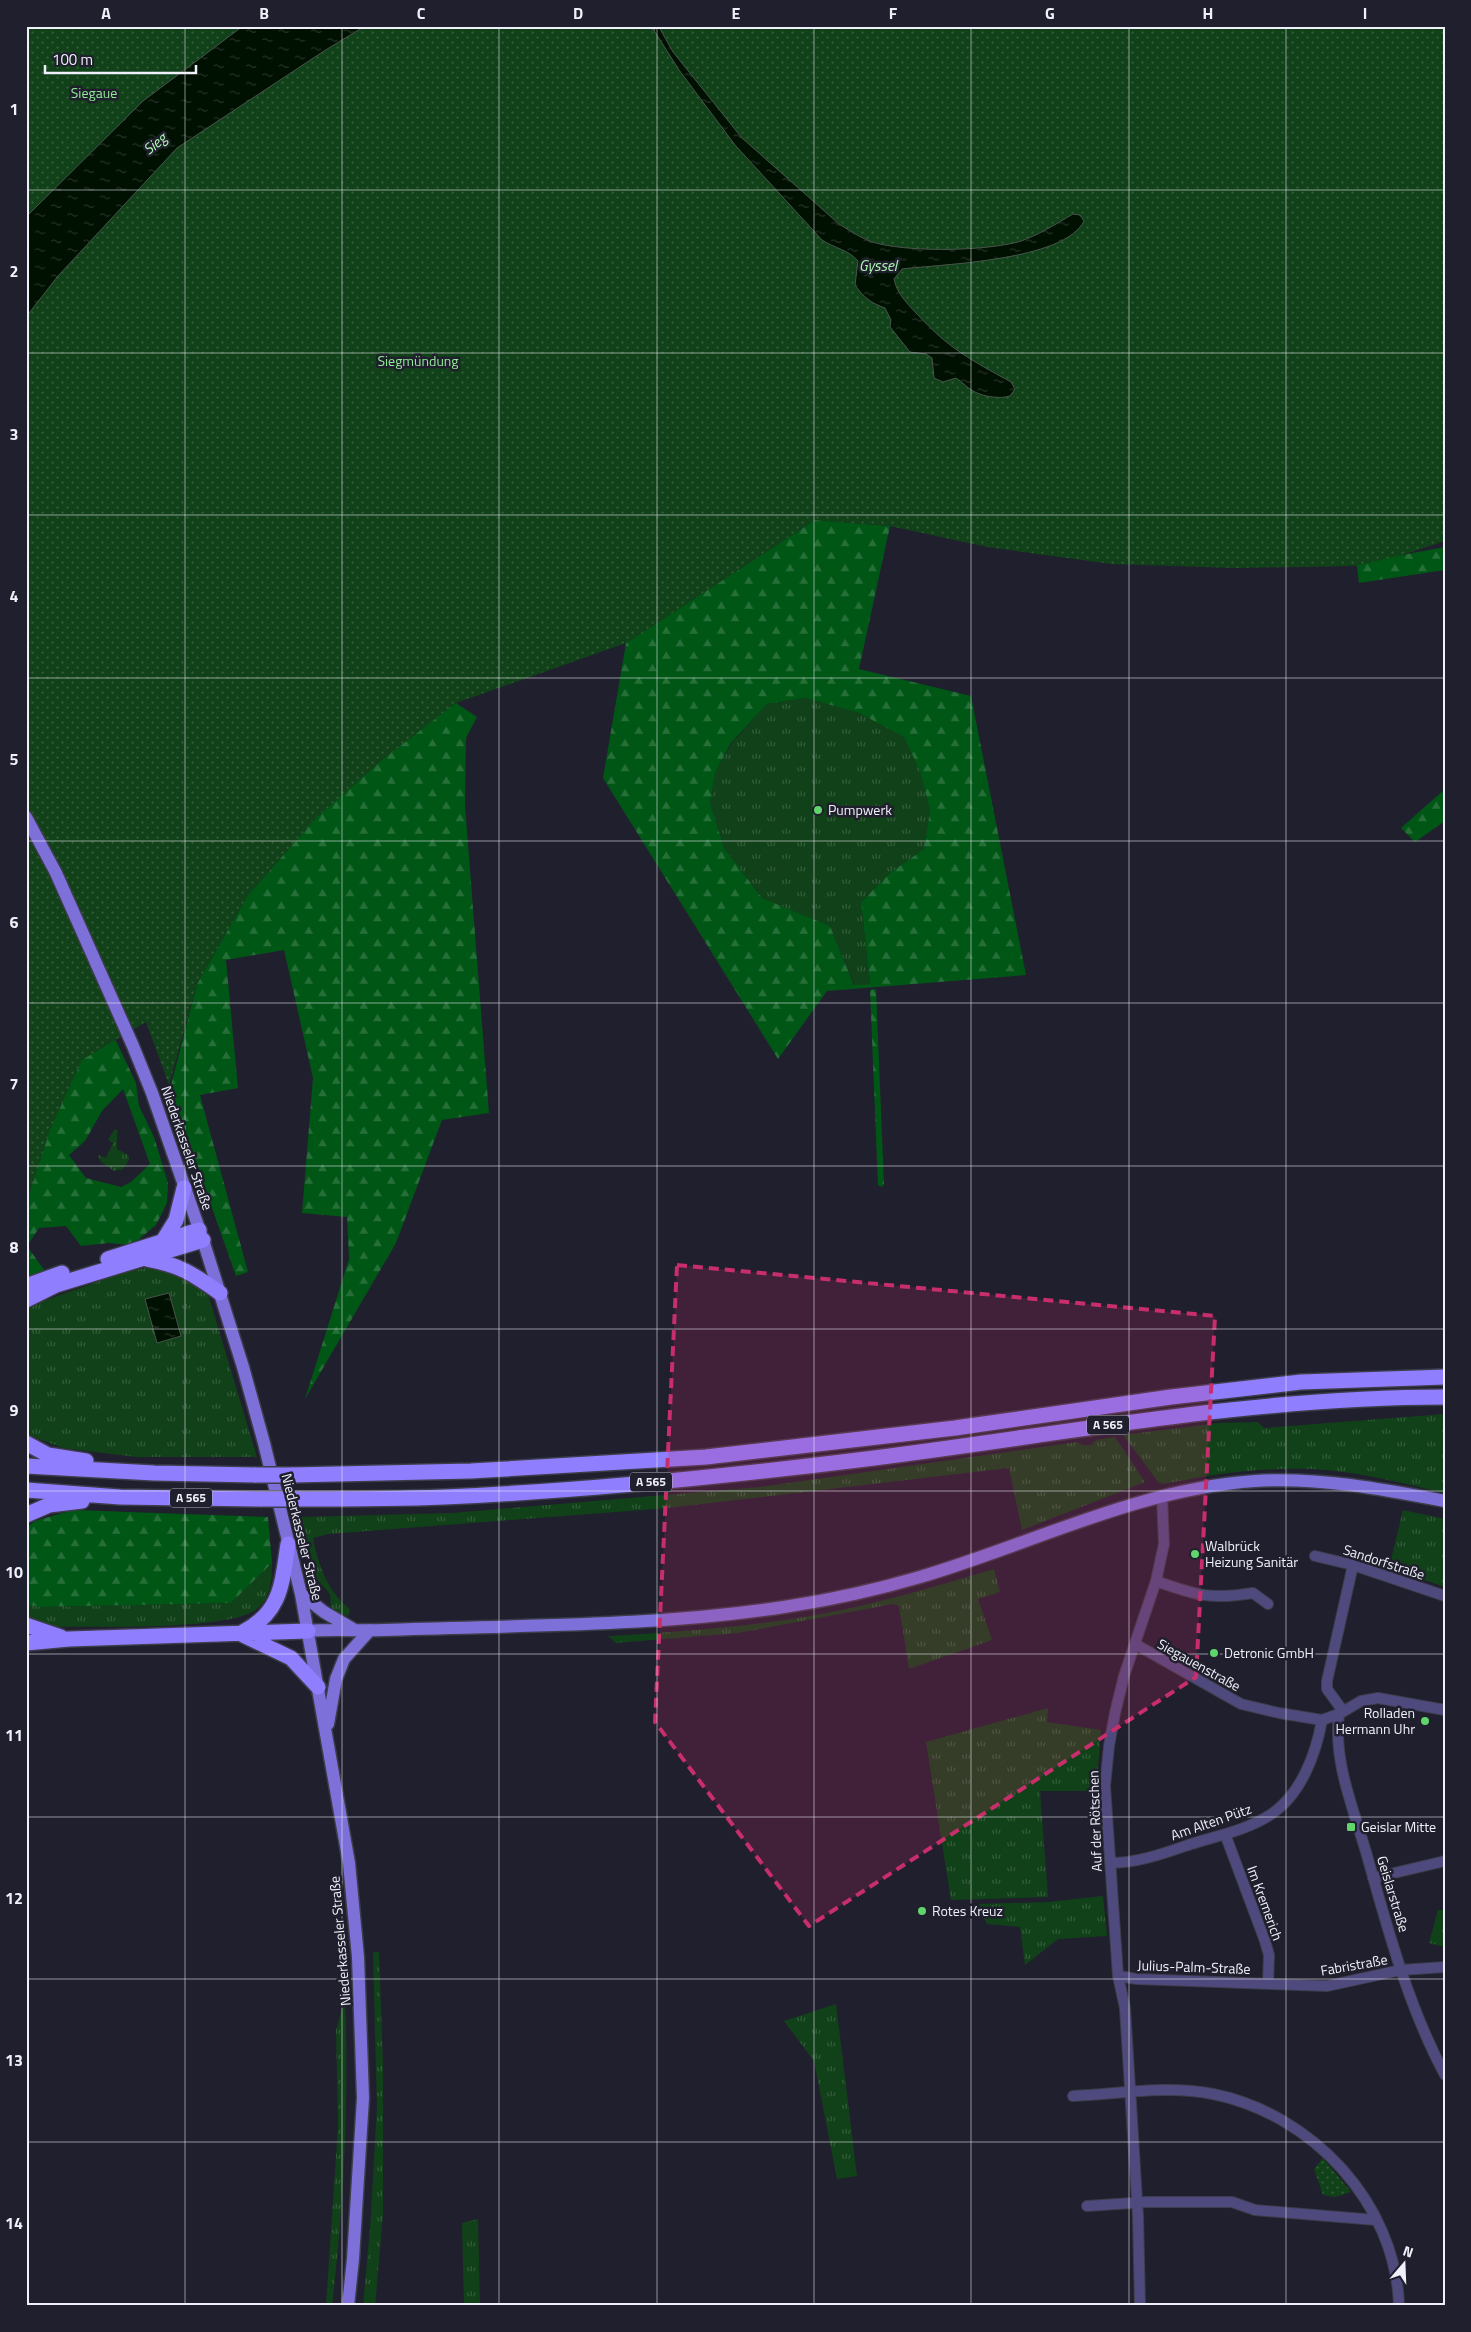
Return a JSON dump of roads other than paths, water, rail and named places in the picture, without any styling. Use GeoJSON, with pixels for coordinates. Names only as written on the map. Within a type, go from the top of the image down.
{"type":"FeatureCollection","features":[{"type":"Feature","properties":{"kind":"highway"},"geometry":{"type":"LineString","coordinates":[[163,1241],[176,1220],[184,1188]]}},
{"type":"Feature","properties":{"kind":"highway"},"geometry":{"type":"LineString","coordinates":[[26,1286],[163,1241],[201,1234]]}},
{"type":"Feature","properties":{"kind":"highway"},"geometry":{"type":"LineString","coordinates":[[26,1300],[56,1285],[146,1259],[201,1234]]}},
{"type":"Feature","properties":{"kind":"highway"},"geometry":{"type":"LineString","coordinates":[[146,1259],[169,1263],[190,1272],[220,1293]]}},
{"type":"Feature","properties":{"kind":"highway","name":"A 565"},"geometry":{"type":"LineString","coordinates":[[26,1466],[154,1473],[292,1475],[471,1471],[706,1457],[955,1428],[1171,1396],[1283,1384],[1445,1377]]}},
{"type":"Feature","properties":{"kind":"highway","name":"A 565"},"geometry":{"type":"LineString","coordinates":[[26,1490],[120,1497],[299,1499],[442,1497],[603,1487],[859,1460],[1160,1418],[1282,1404],[1445,1397]]}},
{"type":"Feature","properties":{"kind":"highway"},"geometry":{"type":"LineString","coordinates":[[26,1443],[48,1455],[154,1473]]}},
{"type":"Feature","properties":{"kind":"highway"},"geometry":{"type":"LineString","coordinates":[[26,1515],[49,1505],[120,1497]]}},
{"type":"Feature","properties":{"kind":"highway"},"geometry":{"type":"LineString","coordinates":[[240,1633],[256,1625],[271,1610],[280,1593],[288,1544]]}},
{"type":"Feature","properties":{"kind":"highway"},"geometry":{"type":"LineString","coordinates":[[26,1625],[69,1639]]}},
{"type":"Feature","properties":{"kind":"highway"},"geometry":{"type":"LineString","coordinates":[[26,1643],[69,1639],[308,1631]]}},
{"type":"Feature","properties":{"kind":"highway"},"geometry":{"type":"LineString","coordinates":[[240,1633],[291,1658],[318,1687]]}},
{"type":"Feature","properties":{"kind":"main road","name":"Niederkasseler Straße"},"geometry":{"type":"LineString","coordinates":[[26,817],[56,873],[152,1093],[220,1293],[264,1442],[301,1594],[348,1863],[358,1957],[363,2098],[359,2175],[348,2306]]}},
{"type":"Feature","properties":{"kind":"main road"},"geometry":{"type":"LineString","coordinates":[[308,1631],[653,1620],[784,1607],[920,1577],[1116,1509],[1162,1496],[1254,1481],[1310,1480],[1368,1486],[1445,1501]]}},
{"type":"Feature","properties":{"kind":"main road"},"geometry":{"type":"LineString","coordinates":[[301,1594],[324,1612],[355,1630]]}},
{"type":"Feature","properties":{"kind":"main road"},"geometry":{"type":"LineString","coordinates":[[326,1733],[336,1679],[344,1659],[370,1630]]}},
{"type":"Feature","properties":{"kind":"street","name":"Auf der Rötschen"},"geometry":{"type":"LineString","coordinates":[[1140,2306],[1137,2202],[1125,2008],[1118,1976],[1105,1786],[1108,1746],[1117,1704],[1156,1581],[1164,1544],[1162,1496]]}},
{"type":"Feature","properties":{"kind":"street","name":"Sandorfstraße"},"geometry":{"type":"LineString","coordinates":[[1315,1556],[1353,1565],[1445,1596]]}},
{"type":"Feature","properties":{"kind":"street"},"geometry":{"type":"LineString","coordinates":[[1341,1712],[1327,1689],[1327,1681],[1353,1565]]}},
{"type":"Feature","properties":{"kind":"street"},"geometry":{"type":"LineString","coordinates":[[1156,1581],[1205,1597],[1231,1597],[1253,1593],[1268,1604]]}},
{"type":"Feature","properties":{"kind":"street","name":"Siegauenstraße"},"geometry":{"type":"LineString","coordinates":[[1135,1644],[1241,1704],[1279,1713],[1322,1720],[1361,1701],[1378,1698],[1445,1710]]}},
{"type":"Feature","properties":{"kind":"street","name":"Geislarstraße"},"geometry":{"type":"LineString","coordinates":[[1341,1712],[1337,1730],[1342,1768],[1373,1878],[1401,1970],[1435,2057],[1445,2075]]}},
{"type":"Feature","properties":{"kind":"street","name":"Am Alten Pütz"},"geometry":{"type":"LineString","coordinates":[[1110,1863],[1125,1863],[1160,1854],[1225,1834],[1269,1816],[1295,1790],[1311,1760],[1320,1735],[1322,1720]]}},
{"type":"Feature","properties":{"kind":"street","name":"Im Kremerich"},"geometry":{"type":"LineString","coordinates":[[1225,1834],[1266,1941],[1269,1955],[1268,1984]]}},
{"type":"Feature","properties":{"kind":"street"},"geometry":{"type":"LineString","coordinates":[[1373,1878],[1445,1861]]}},
{"type":"Feature","properties":{"kind":"street","name":"Fabristraße"},"geometry":{"type":"LineString","coordinates":[[1268,1984],[1327,1986],[1401,1970],[1445,1968]]}},
{"type":"Feature","properties":{"kind":"street","name":"Julius-Palm-Straße"},"geometry":{"type":"LineString","coordinates":[[1118,1976],[1137,1979],[1268,1984]]}},
{"type":"Feature","properties":{"kind":"street"},"geometry":{"type":"LineString","coordinates":[[1073,2096],[1165,2090],[1212,2094],[1259,2108],[1299,2130],[1334,2160],[1350,2177],[1376,2220],[1385,2238],[1394,2271],[1399,2306]]}},
{"type":"Feature","properties":{"kind":"street"},"geometry":{"type":"LineString","coordinates":[[1087,2206],[1137,2202],[1232,2202],[1259,2211],[1376,2220]]}},
{"type":"Feature","properties":{"kind":"water","name":"Sieg"},"geometry":{"type":"Polygon","coordinates":[[[243,26],[365,26],[177,148],[58,276],[26,317],[26,217],[143,101],[243,26]]]}},
{"type":"Feature","properties":{"kind":"water","name":"Gyssel"},"geometry":{"type":"Polygon","coordinates":[[[659,27],[673,52],[742,138],[839,224],[874,243],[895,247],[930,249],[968,249],[1003,245],[1018,242],[1039,233],[1073,214],[1080,215],[1084,221],[1072,234],[1053,245],[1001,258],[902,269],[894,279],[897,289],[903,298],[939,336],[972,360],[1011,382],[1015,389],[1010,396],[997,397],[979,394],[972,391],[956,378],[943,382],[934,378],[932,358],[926,354],[910,352],[890,327],[891,320],[885,308],[868,299],[855,285],[858,261],[850,254],[822,240],[735,145],[679,70],[655,32],[654,29],[659,27]]]}},
{"type":"Feature","properties":{"kind":"water"},"geometry":{"type":"Polygon","coordinates":[[[169,1293],[181,1336],[157,1343],[145,1299],[169,1293]]]}},
{"type":"Feature","properties":{"kind":"waterway","name":"Gyssel"},"geometry":{"type":"LineString","coordinates":[[650,26],[654,29]]}},
{"type":"Feature","properties":{"kind":"place","name":"Pumpwerk"},"geometry":{"type":"Point","coordinates":[818,810]}},
{"type":"Feature","properties":{"kind":"place","name":"Walbrück Heizung Sanitär"},"geometry":{"type":"Point","coordinates":[1195,1554]}},
{"type":"Feature","properties":{"kind":"place","name":"Detronic GmbH"},"geometry":{"type":"Point","coordinates":[1214,1653]}},
{"type":"Feature","properties":{"kind":"place","name":"Rolladen Hermann Uhr"},"geometry":{"type":"Point","coordinates":[1425,1721]}},
{"type":"Feature","properties":{"kind":"place","name":"Geislar Mitte"},"geometry":{"type":"Point","coordinates":[1351,1827]}},
{"type":"Feature","properties":{"kind":"place","name":"Rotes Kreuz"},"geometry":{"type":"Point","coordinates":[922,1911]}},
{"type":"Feature","properties":{"kind":"park label","name":"Siegaue"},"geometry":{"type":"Point","coordinates":[94,93]}},
{"type":"Feature","properties":{"kind":"park label","name":"Siegmündung"},"geometry":{"type":"Point","coordinates":[418,361]}}]}
